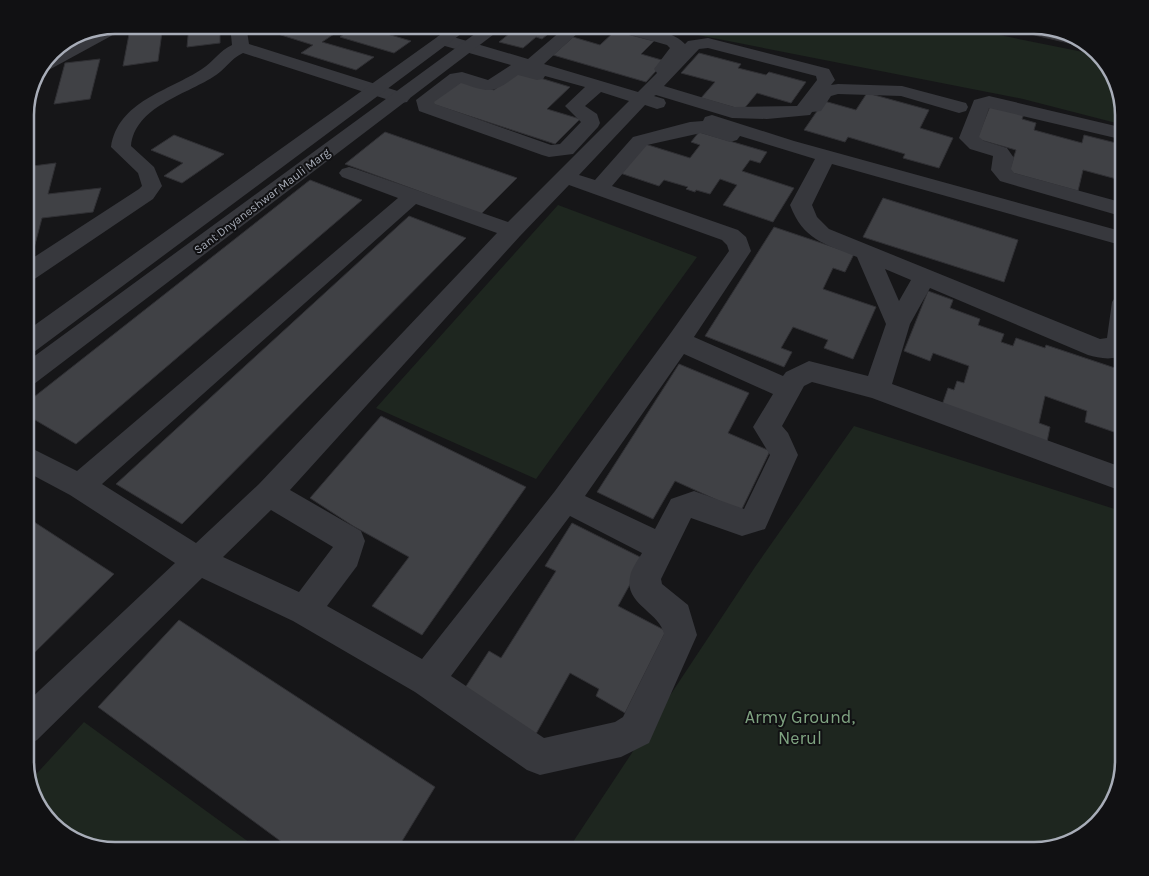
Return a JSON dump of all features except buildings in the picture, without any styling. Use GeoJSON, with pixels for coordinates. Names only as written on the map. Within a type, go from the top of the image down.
{"type":"FeatureCollection","features":[{"type":"Feature","properties":{"kind":"street"},"geometry":{"type":"LineString","coordinates":[[239,34],[239,42],[242,47],[401,98]]}},
{"type":"Feature","properties":{"kind":"street","name":"Sant Dnyaneshwar Mauli Marg"},"geometry":{"type":"LineString","coordinates":[[34,338],[452,34]]}},
{"type":"Feature","properties":{"kind":"street","name":"Sant Dnyaneshwar Mauli Marg"},"geometry":{"type":"LineString","coordinates":[[34,370],[486,34]]}},
{"type":"Feature","properties":{"kind":"street"},"geometry":{"type":"LineString","coordinates":[[538,60],[567,34]]}},
{"type":"Feature","properties":{"kind":"street"},"geometry":{"type":"LineString","coordinates":[[34,719],[200,562],[269,493],[644,92],[679,47],[673,42],[646,34]]}},
{"type":"Feature","properties":{"kind":"street"},"geometry":{"type":"LineString","coordinates":[[58,57],[93,37]]}},
{"type":"Feature","properties":{"kind":"street"},"geometry":{"type":"LineString","coordinates":[[444,40],[468,47],[538,60],[644,92],[787,145],[823,162]]}},
{"type":"Feature","properties":{"kind":"street"},"geometry":{"type":"LineString","coordinates":[[594,88],[574,106],[590,118],[591,123],[566,150],[549,151],[426,107],[425,100],[456,78],[488,86],[493,85],[513,70],[518,69],[594,88],[644,92],[732,112],[774,112],[802,110],[826,80],[823,73],[708,43],[694,45],[644,92]]}},
{"type":"Feature","properties":{"kind":"street"},"geometry":{"type":"LineString","coordinates":[[34,268],[146,194],[152,186],[146,171],[121,147],[120,139],[125,129],[144,108],[211,72],[228,54],[242,47]]}},
{"type":"Feature","properties":{"kind":"street"},"geometry":{"type":"LineString","coordinates":[[538,60],[594,88]]}},
{"type":"Feature","properties":{"kind":"street"},"geometry":{"type":"LineString","coordinates":[[787,145],[825,92],[838,89],[902,91],[959,107]]}},
{"type":"Feature","properties":{"kind":"street"},"geometry":{"type":"LineString","coordinates":[[1115,132],[989,102],[981,104],[969,138],[976,145],[1000,152],[1004,158],[1001,170],[1007,177],[1115,207]]}},
{"type":"Feature","properties":{"kind":"street"},"geometry":{"type":"LineString","coordinates":[[599,188],[640,141],[702,127],[823,162],[1115,231]]}},
{"type":"Feature","properties":{"kind":"street"},"geometry":{"type":"LineString","coordinates":[[823,162],[801,205],[807,220],[822,234],[1097,348],[1112,349],[1115,345]]}},
{"type":"Feature","properties":{"kind":"street"},"geometry":{"type":"LineString","coordinates":[[349,173],[411,197],[512,231]]}},
{"type":"Feature","properties":{"kind":"street"},"geometry":{"type":"LineString","coordinates":[[427,680],[565,500],[679,341],[740,251],[738,242],[730,235],[566,177]]}},
{"type":"Feature","properties":{"kind":"street"},"geometry":{"type":"LineString","coordinates":[[80,486],[411,197]]}},
{"type":"Feature","properties":{"kind":"street"},"geometry":{"type":"LineString","coordinates":[[866,253],[898,324]]}},
{"type":"Feature","properties":{"kind":"street"},"geometry":{"type":"LineString","coordinates":[[877,389],[898,324],[924,277]]}},
{"type":"Feature","properties":{"kind":"street"},"geometry":{"type":"LineString","coordinates":[[679,341],[788,390]]}},
{"type":"Feature","properties":{"kind":"street"},"geometry":{"type":"LineString","coordinates":[[34,462],[80,486],[200,562],[304,610],[427,680],[540,757],[621,739],[636,730],[681,635],[678,616],[648,592],[645,578],[682,508],[694,504],[742,523],[754,520],[784,455],[778,441],[767,427],[795,379],[810,370],[877,389],[1115,477]]}},
{"type":"Feature","properties":{"kind":"street"},"geometry":{"type":"LineString","coordinates":[[269,493],[350,541],[346,556],[304,610]]}},
{"type":"Feature","properties":{"kind":"street"},"geometry":{"type":"LineString","coordinates":[[565,500],[661,547]]}},
{"type":"Feature","properties":{"kind":"green space"},"geometry":{"type":"Polygon","coordinates":[[[693,34],[994,34],[1087,53],[1102,70],[1107,79],[1114,99],[1115,123],[1023,99],[693,34]]]}},
{"type":"Feature","properties":{"kind":"green space"},"geometry":{"type":"Polygon","coordinates":[[[558,205],[697,257],[536,479],[376,408],[558,205]]]}},
{"type":"Feature","properties":{"kind":"green space","name":"Army Ground, Nerul"},"geometry":{"type":"Polygon","coordinates":[[[854,426],[1115,509],[1115,761],[1111,787],[1099,811],[1088,822],[1070,834],[1050,841],[1034,842],[573,842],[755,567],[854,426]]]}},
{"type":"Feature","properties":{"kind":"green space"},"geometry":{"type":"Polygon","coordinates":[[[84,722],[249,842],[115,842],[89,838],[65,826],[54,815],[45,802],[35,776],[84,722]]]}}]}
